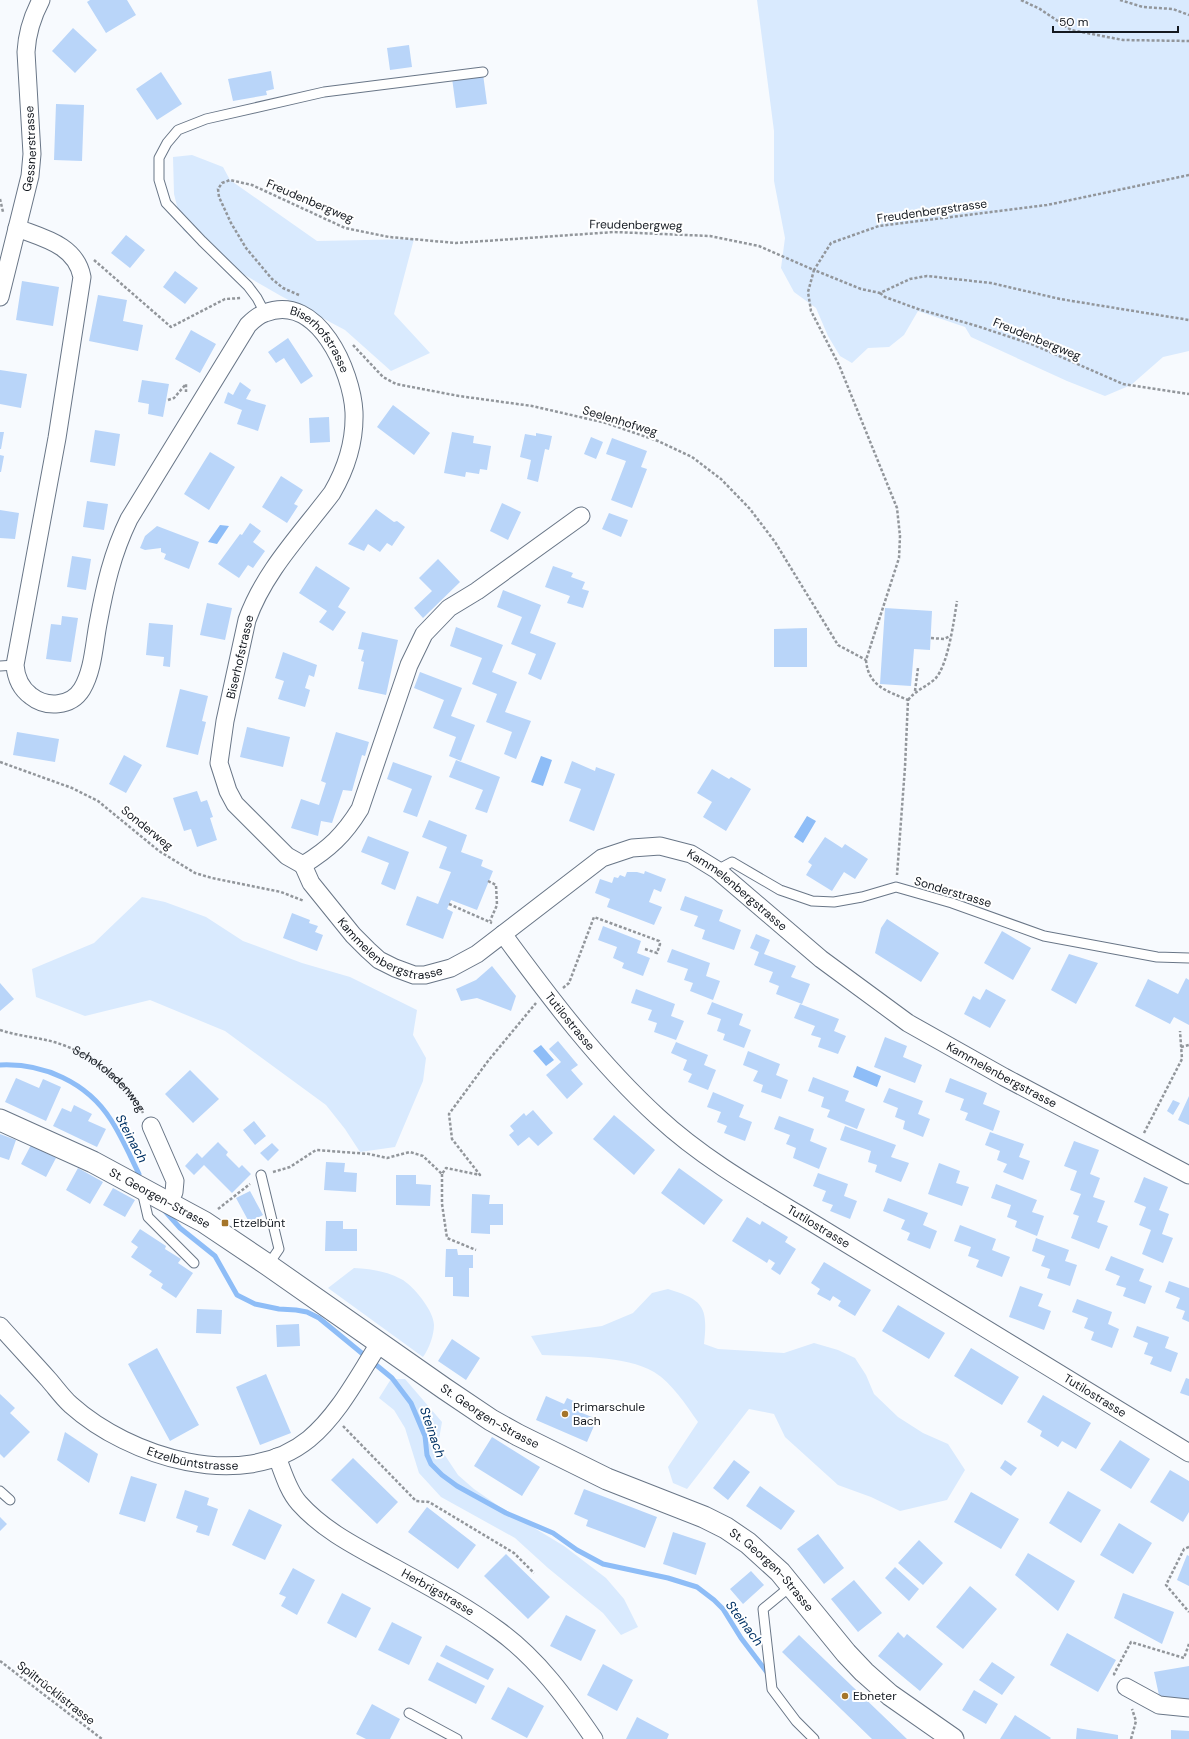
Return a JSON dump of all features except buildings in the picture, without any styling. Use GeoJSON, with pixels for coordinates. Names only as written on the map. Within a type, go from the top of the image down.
{"type":"FeatureCollection","features":[{"type":"Feature","properties":{"kind":"street","name":"Gessnerstrasse"},"geometry":{"type":"LineString","coordinates":[[0,297],[30,176],[32,154],[26,52],[27,38],[32,20],[41,0]]}},
{"type":"Feature","properties":{"kind":"street","name":"Biserhofstrasse"},"geometry":{"type":"LineString","coordinates":[[17,228],[61,246],[75,258],[82,277],[57,438],[8,665],[20,684],[30,696],[42,703],[54,705],[68,701],[74,698],[82,690],[89,672],[105,585],[118,541],[129,519],[242,332],[261,306],[286,310],[298,314],[315,324],[326,336],[338,354],[348,378],[354,413],[349,454],[339,481],[331,494],[268,576],[253,604],[247,620],[220,749],[219,763],[222,776],[235,804],[287,856],[303,866]]}},
{"type":"Feature","properties":{"kind":"street"},"geometry":{"type":"LineString","coordinates":[[303,866],[331,846],[349,828],[360,809],[409,665],[424,634],[449,608],[477,591],[581,516]]}},
{"type":"Feature","properties":{"kind":"street","name":"Kammelenbergstrasse"},"geometry":{"type":"LineString","coordinates":[[303,866],[311,883],[353,935],[379,960],[414,974],[425,975],[451,968],[476,954],[499,930],[602,858],[632,848],[660,846],[691,854],[718,870],[821,959],[908,1023],[1010,1081],[1189,1175]]}},
{"type":"Feature","properties":{"kind":"street","name":"Tutilostrasse"},"geometry":{"type":"LineString","coordinates":[[499,930],[546,992],[607,1066],[658,1118],[698,1149],[790,1209],[1189,1453]]}},
{"type":"Feature","properties":{"kind":"street","name":"St. Georgen-Strasse"},"geometry":{"type":"LineString","coordinates":[[0,1120],[93,1162],[204,1222],[268,1265],[375,1349],[491,1420],[548,1452],[607,1479],[704,1517],[726,1528],[764,1556],[791,1586],[846,1653],[864,1672],[890,1694],[948,1737]]}},
{"type":"Feature","properties":{"kind":"street","name":"Schokoladenweg"},"geometry":{"type":"LineString","coordinates":[[151,1126],[175,1181],[174,1192],[168,1202]]}},
{"type":"Feature","properties":{"kind":"street","name":"Etzelbüntstrasse"},"geometry":{"type":"LineString","coordinates":[[0,1326],[71,1405],[96,1423],[133,1444],[158,1453],[210,1465],[244,1465],[277,1457],[308,1439],[321,1428],[332,1414],[375,1349]]}},
{"type":"Feature","properties":{"kind":"street","name":"Herbrigstrasse"},"geometry":{"type":"LineString","coordinates":[[277,1457],[288,1485],[298,1503],[321,1524],[347,1542],[445,1595],[499,1630],[546,1673],[570,1703],[594,1739]]}},
{"type":"Feature","properties":{"kind":"street"},"geometry":{"type":"LineString","coordinates":[[1126,1688],[1159,1705],[1189,1708]]}},
{"type":"Feature","properties":{"kind":"lane"},"geometry":{"type":"LineString","coordinates":[[261,306],[248,286],[202,241],[166,202],[159,180],[159,158],[166,143],[178,130],[206,119],[324,92],[483,72]]}},
{"type":"Feature","properties":{"kind":"lane","name":"Sonderstrasse"},"geometry":{"type":"LineString","coordinates":[[718,870],[732,862],[780,890],[812,901],[834,902],[896,888],[952,903],[1044,936],[1157,957],[1189,958]]}},
{"type":"Feature","properties":{"kind":"lane"},"geometry":{"type":"LineString","coordinates":[[261,1175],[279,1249],[268,1265]]}},
{"type":"Feature","properties":{"kind":"lane"},"geometry":{"type":"LineString","coordinates":[[142,1189],[148,1217],[194,1263]]}},
{"type":"Feature","properties":{"kind":"lane"},"geometry":{"type":"LineString","coordinates":[[0,1492],[10,1500]]}},
{"type":"Feature","properties":{"kind":"lane"},"geometry":{"type":"LineString","coordinates":[[791,1586],[763,1609],[772,1689],[796,1721],[814,1739]]}},
{"type":"Feature","properties":{"kind":"lane"},"geometry":{"type":"LineString","coordinates":[[409,1713],[457,1739]]}},
{"type":"Feature","properties":{"kind":"path"},"geometry":{"type":"LineString","coordinates":[[1021,0],[1040,9],[1072,30],[1124,40],[1189,41]]}},
{"type":"Feature","properties":{"kind":"path"},"geometry":{"type":"LineString","coordinates":[[1120,0],[1143,7],[1173,9],[1189,15]]}},
{"type":"Feature","properties":{"kind":"path","name":"Freudenbergstrasse"},"geometry":{"type":"LineString","coordinates":[[866,660],[899,558],[900,536],[897,508],[839,365],[812,311],[808,292],[814,270],[831,243],[879,226],[1047,205],[1189,176]]}},
{"type":"Feature","properties":{"kind":"path","name":"Freudenbergweg"},"geometry":{"type":"LineString","coordinates":[[305,297],[277,284],[246,248],[231,223],[219,197],[218,189],[222,183],[230,180],[252,185],[345,228],[389,237],[456,242],[614,232],[710,236],[759,246],[814,270]]}},
{"type":"Feature","properties":{"kind":"path"},"geometry":{"type":"LineString","coordinates":[[88,255],[171,327],[225,299],[261,306]]}},
{"type":"Feature","properties":{"kind":"path"},"geometry":{"type":"LineString","coordinates":[[814,270],[861,289],[880,293],[910,279],[927,276],[991,283],[1060,299],[1189,320]]}},
{"type":"Feature","properties":{"kind":"path","name":"Freudenbergweg"},"geometry":{"type":"LineString","coordinates":[[880,293],[885,297],[918,309],[977,326],[1034,345],[1123,384],[1189,394]]}},
{"type":"Feature","properties":{"kind":"path","name":"Seelenhofweg"},"geometry":{"type":"LineString","coordinates":[[352,345],[383,377],[396,384],[459,396],[532,406],[606,423],[658,442],[692,457],[722,479],[750,509],[775,542],[838,645],[866,660]]}},
{"type":"Feature","properties":{"kind":"path"},"geometry":{"type":"LineString","coordinates":[[168,400],[174,398],[186,384],[185,398]]}},
{"type":"Feature","properties":{"kind":"path"},"geometry":{"type":"LineString","coordinates":[[896,888],[905,767],[908,700],[915,691],[936,678],[943,664],[957,601]]}},
{"type":"Feature","properties":{"kind":"path"},"geometry":{"type":"LineString","coordinates":[[931,638],[944,639],[950,636]]}},
{"type":"Feature","properties":{"kind":"path"},"geometry":{"type":"LineString","coordinates":[[866,660],[867,671],[880,688],[908,700]]}},
{"type":"Feature","properties":{"kind":"path"},"geometry":{"type":"LineString","coordinates":[[915,691],[918,668]]}},
{"type":"Feature","properties":{"kind":"path","name":"Sonderweg"},"geometry":{"type":"LineString","coordinates":[[0,762],[72,788],[92,797],[113,812],[159,851],[195,873],[212,878],[281,892],[305,902],[309,898]]}},
{"type":"Feature","properties":{"kind":"path"},"geometry":{"type":"LineString","coordinates":[[488,881],[496,885],[497,905],[490,921]]}},
{"type":"Feature","properties":{"kind":"path"},"geometry":{"type":"LineString","coordinates":[[449,904],[490,921],[499,930]]}},
{"type":"Feature","properties":{"kind":"path"},"geometry":{"type":"LineString","coordinates":[[561,991],[569,983],[594,917],[659,941],[660,944],[657,953],[645,949]]}},
{"type":"Feature","properties":{"kind":"path"},"geometry":{"type":"LineString","coordinates":[[476,1250],[447,1238],[442,1204],[442,1174],[446,1168],[480,1175],[452,1139],[449,1114],[488,1061],[538,1000]]}},
{"type":"Feature","properties":{"kind":"path","name":"Schokoladenweg"},"geometry":{"type":"LineString","coordinates":[[0,1030],[54,1042],[84,1055],[111,1074],[131,1095],[151,1126]]}},
{"type":"Feature","properties":{"kind":"path"},"geometry":{"type":"LineString","coordinates":[[1142,1137],[1182,1059],[1180,1031]]}},
{"type":"Feature","properties":{"kind":"path"},"geometry":{"type":"LineString","coordinates":[[1181,1047],[1189,1045]]}},
{"type":"Feature","properties":{"kind":"path"},"geometry":{"type":"LineString","coordinates":[[218,1209],[261,1175],[290,1167],[316,1150],[369,1154],[387,1158],[410,1152],[423,1156],[442,1174]]}},
{"type":"Feature","properties":{"kind":"path"},"geometry":{"type":"LineString","coordinates":[[332,1414],[416,1501],[429,1502],[514,1553],[534,1573]]}},
{"type":"Feature","properties":{"kind":"path"},"geometry":{"type":"LineString","coordinates":[[1189,1547],[1184,1549],[1166,1585],[1189,1612]]}},
{"type":"Feature","properties":{"kind":"path"},"geometry":{"type":"LineString","coordinates":[[1115,1673],[1131,1642],[1184,1658],[1189,1644]]}},
{"type":"Feature","properties":{"kind":"path","name":"Spiltrücklistrasse"},"geometry":{"type":"LineString","coordinates":[[0,1661],[102,1739]]}},
{"type":"Feature","properties":{"kind":"path"},"geometry":{"type":"LineString","coordinates":[[1131,1705],[1136,1719],[1131,1739]]}},
{"type":"Feature","properties":{"kind":"shaded area"},"geometry":{"type":"Polygon","coordinates":[[[757,0],[1189,0],[1189,351],[1163,357],[1131,385],[1105,396],[1067,381],[971,337],[965,327],[918,311],[904,335],[889,347],[868,348],[852,363],[840,356],[828,336],[816,308],[794,292],[781,268],[785,238],[774,181],[774,131],[757,0]]]}},
{"type":"Feature","properties":{"kind":"shaded area"},"geometry":{"type":"Polygon","coordinates":[[[192,155],[223,167],[230,180],[317,241],[414,239],[394,314],[430,353],[391,371],[345,330],[236,270],[183,230],[174,194],[173,157],[192,155]]]}},
{"type":"Feature","properties":{"kind":"shaded area"},"geometry":{"type":"Polygon","coordinates":[[[142,897],[165,902],[206,917],[243,941],[302,963],[350,977],[417,1010],[413,1035],[426,1058],[423,1081],[395,1147],[360,1152],[345,1129],[326,1105],[225,1031],[150,1000],[85,1016],[36,997],[32,969],[94,943],[142,897]]]}},
{"type":"Feature","properties":{"kind":"shaded area"},"geometry":{"type":"Polygon","coordinates":[[[354,1268],[390,1274],[406,1282],[417,1292],[431,1313],[434,1325],[431,1342],[423,1357],[328,1288],[354,1268]]]}},
{"type":"Feature","properties":{"kind":"shaded area"},"geometry":{"type":"Polygon","coordinates":[[[668,1289],[689,1297],[696,1301],[701,1307],[704,1313],[705,1321],[704,1344],[718,1349],[784,1353],[814,1343],[838,1350],[855,1358],[866,1375],[874,1394],[898,1417],[923,1433],[948,1444],[965,1470],[947,1500],[900,1511],[871,1497],[838,1485],[785,1437],[774,1414],[749,1409],[687,1489],[673,1483],[668,1467],[698,1422],[667,1382],[654,1372],[629,1362],[600,1358],[542,1355],[531,1336],[602,1326],[633,1313],[652,1293],[668,1289]]]}},
{"type":"Feature","properties":{"kind":"shaded area"},"geometry":{"type":"Polygon","coordinates":[[[391,1379],[405,1379],[442,1422],[438,1445],[458,1475],[474,1489],[503,1509],[564,1546],[606,1578],[624,1599],[638,1627],[621,1635],[603,1613],[548,1568],[515,1538],[441,1497],[419,1473],[405,1428],[394,1410],[379,1398],[391,1379]]]}},
{"type":"Feature","properties":{"kind":"water"},"geometry":{"type":"Polygon","coordinates":[[[220,525],[229,526],[217,544],[208,542],[220,525]]]}},
{"type":"Feature","properties":{"kind":"water"},"geometry":{"type":"Polygon","coordinates":[[[541,756],[552,760],[543,786],[531,782],[541,756]]]}},
{"type":"Feature","properties":{"kind":"water"},"geometry":{"type":"Polygon","coordinates":[[[807,816],[816,821],[803,843],[794,837],[807,816]]]}},
{"type":"Feature","properties":{"kind":"water"},"geometry":{"type":"Polygon","coordinates":[[[541,1045],[554,1060],[546,1066],[533,1051],[541,1045]]]}},
{"type":"Feature","properties":{"kind":"water"},"geometry":{"type":"Polygon","coordinates":[[[857,1066],[881,1076],[877,1087],[853,1077],[857,1066]]]}},
{"type":"Feature","properties":{"kind":"waterway","name":"Steinach"},"geometry":{"type":"LineString","coordinates":[[0,1065],[32,1067],[48,1072],[77,1085],[90,1095],[111,1120],[139,1174]]}},
{"type":"Feature","properties":{"kind":"waterway","name":"Steinach"},"geometry":{"type":"LineString","coordinates":[[164,1210],[180,1228],[215,1256],[237,1295],[255,1304],[279,1309],[307,1312],[319,1318],[392,1378],[411,1403],[425,1436],[427,1455],[431,1464],[442,1475],[457,1486],[506,1513],[553,1533],[577,1550],[603,1564],[668,1578],[697,1587],[723,1609],[741,1638],[769,1675]]}},
{"type":"Feature","properties":{"kind":"place","name":"Etzelbünt"},"geometry":{"type":"Point","coordinates":[225,1223]}},
{"type":"Feature","properties":{"kind":"place","name":"Primarschule Bach"},"geometry":{"type":"Point","coordinates":[565,1414]}},
{"type":"Feature","properties":{"kind":"place","name":"Ebneter"},"geometry":{"type":"Point","coordinates":[845,1696]}}]}
